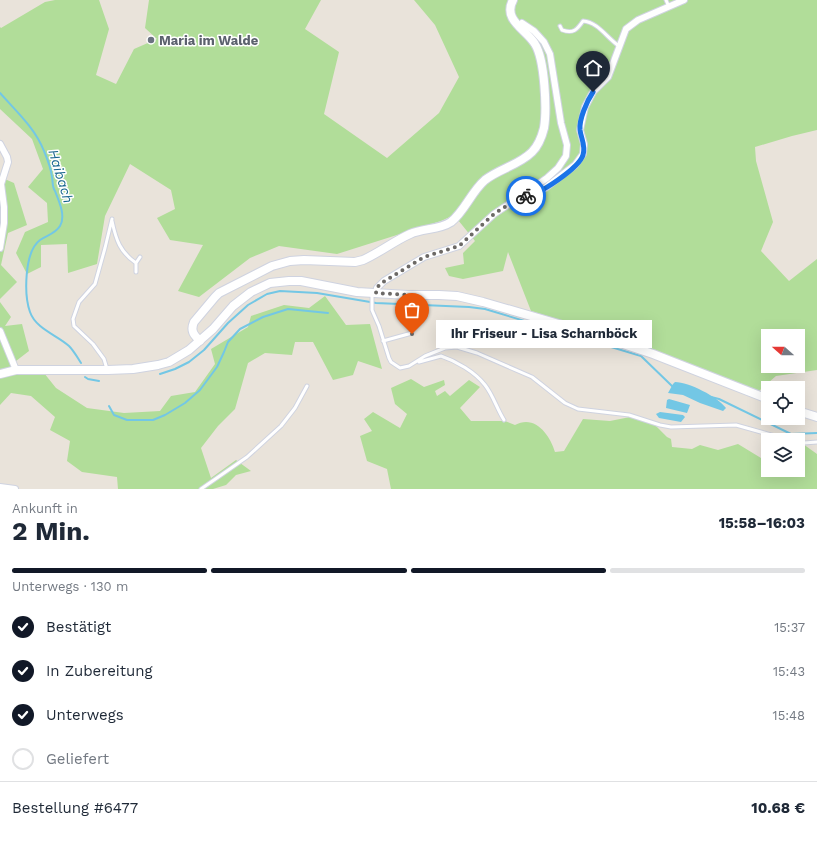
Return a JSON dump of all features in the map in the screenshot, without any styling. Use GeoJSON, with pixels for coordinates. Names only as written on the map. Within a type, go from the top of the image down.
{"type":"FeatureCollection","features":[{"type":"Feature","properties":{"kind":"main road"},"geometry":{"type":"LineString","coordinates":[[200,341],[192,331],[194,322],[215,297],[228,288],[263,269],[280,263],[290,261],[355,262],[363,260],[411,233],[449,223],[457,215],[473,193],[486,180],[523,159],[532,152],[541,138],[545,118],[541,59],[535,44],[514,22],[510,11],[510,6],[513,0]]}},
{"type":"Feature","properties":{"kind":"main road"},"geometry":{"type":"LineString","coordinates":[[0,374],[16,370],[108,370],[158,366],[180,356],[200,341],[251,292],[270,283],[301,281],[345,290],[408,299],[440,294],[483,302],[593,334],[653,354],[761,396]]}},
{"type":"Feature","properties":{"kind":"main road"},"geometry":{"type":"LineString","coordinates":[[805,413],[817,417]]}},
{"type":"Feature","properties":{"kind":"street"},"geometry":{"type":"LineString","coordinates":[[520,197],[532,195],[545,188],[570,170],[580,160],[583,154],[584,144],[580,130],[585,107],[593,92],[608,77],[626,29],[638,20],[669,8],[684,0]]}},
{"type":"Feature","properties":{"kind":"street"},"geometry":{"type":"LineString","coordinates":[[373,294],[380,284],[417,261],[429,255],[459,246],[494,214],[547,178],[558,168],[566,156],[567,145],[561,123],[550,54],[544,42],[537,34],[522,24],[519,27]]}},
{"type":"Feature","properties":{"kind":"street"},"geometry":{"type":"LineString","coordinates":[[0,144],[8,162],[1,184],[4,207],[4,223],[0,248]]}},
{"type":"Feature","properties":{"kind":"street"},"geometry":{"type":"LineString","coordinates":[[0,331],[16,370]]}},
{"type":"Feature","properties":{"kind":"street"},"geometry":{"type":"LineString","coordinates":[[0,487],[15,489]]}},
{"type":"Feature","properties":{"kind":"lane"},"geometry":{"type":"LineString","coordinates":[[666,0],[669,8]]}},
{"type":"Feature","properties":{"kind":"lane"},"geometry":{"type":"LineString","coordinates":[[560,26],[562,30],[574,31],[577,30],[583,21],[588,21],[619,46]]}},
{"type":"Feature","properties":{"kind":"lane"},"geometry":{"type":"LineString","coordinates":[[108,370],[104,359],[93,344],[74,326],[73,319],[79,302],[95,284],[112,219],[121,249],[136,263]]}},
{"type":"Feature","properties":{"kind":"lane"},"geometry":{"type":"LineString","coordinates":[[136,272],[136,263],[140,258]]}},
{"type":"Feature","properties":{"kind":"lane"},"geometry":{"type":"LineString","coordinates":[[373,294],[371,305],[389,358],[395,365],[404,368],[425,356],[445,348],[450,347],[464,349],[532,377],[565,403],[578,409],[629,415],[671,427],[736,425],[764,433]]}},
{"type":"Feature","properties":{"kind":"lane"},"geometry":{"type":"LineString","coordinates":[[383,341],[412,334],[407,310],[408,299]]}},
{"type":"Feature","properties":{"kind":"lane"},"geometry":{"type":"LineString","coordinates":[[416,362],[441,356],[472,373],[487,388],[504,420]]}},
{"type":"Feature","properties":{"kind":"lane"},"geometry":{"type":"LineString","coordinates":[[201,489],[246,457],[282,426],[295,408],[307,386]]}},
{"type":"Feature","properties":{"kind":"lane"},"geometry":{"type":"LineString","coordinates":[[805,442],[817,442]]}},
{"type":"Feature","properties":{"kind":"green space"},"geometry":{"type":"Polygon","coordinates":[[[55,0],[99,0],[109,29],[96,75],[116,84],[134,49],[157,39],[145,28],[149,0],[321,0],[305,29],[339,52],[324,114],[387,158],[439,113],[459,77],[435,25],[414,0],[817,0],[817,130],[755,147],[756,161],[773,222],[761,251],[789,281],[817,259],[817,370],[805,372],[805,329],[761,329],[761,373],[796,373],[776,376],[770,381],[761,381],[761,389],[759,391],[595,331],[531,311],[508,252],[503,271],[463,279],[449,276],[445,268],[464,264],[463,253],[475,241],[454,215],[441,221],[337,254],[279,246],[250,258],[199,297],[178,291],[203,245],[170,240],[157,218],[175,209],[171,190],[130,164],[105,216],[97,264],[68,273],[67,244],[41,245],[41,267],[27,274],[16,253],[25,232],[48,222],[47,203],[28,187],[43,169],[32,139],[0,109],[0,27],[1,28],[45,2],[55,0]]]}},
{"type":"Feature","properties":{"kind":"green space"},"geometry":{"type":"Polygon","coordinates":[[[0,177],[14,183],[27,225],[8,233],[1,265],[17,282],[0,299],[0,177]]]}},
{"type":"Feature","properties":{"kind":"green space"},"geometry":{"type":"Polygon","coordinates":[[[325,296],[346,325],[370,324],[382,369],[358,361],[353,375],[333,380],[313,342],[295,342],[292,355],[265,353],[248,363],[235,409],[218,426],[201,448],[211,478],[236,460],[251,471],[236,475],[226,485],[213,489],[118,489],[117,477],[82,472],[67,461],[70,441],[50,430],[55,417],[31,396],[11,393],[0,405],[0,302],[11,317],[5,326],[22,324],[29,351],[16,361],[13,373],[44,373],[56,388],[87,408],[124,413],[160,411],[171,396],[195,392],[215,364],[211,349],[248,327],[251,316],[284,305],[309,308],[325,296]]]}},
{"type":"Feature","properties":{"kind":"green space"},"geometry":{"type":"Polygon","coordinates":[[[411,379],[424,387],[444,380],[445,385],[435,391],[437,396],[445,391],[450,396],[469,380],[480,387],[460,408],[471,421],[505,421],[515,425],[522,422],[535,424],[545,433],[555,452],[564,451],[583,419],[610,421],[630,417],[654,424],[671,439],[672,447],[692,449],[700,445],[718,450],[738,444],[761,458],[761,477],[805,477],[805,445],[817,454],[817,489],[391,489],[387,469],[367,461],[360,436],[372,431],[364,419],[373,412],[400,428],[407,414],[395,404],[391,388],[411,379]]]}},
{"type":"Feature","properties":{"kind":"water"},"geometry":{"type":"Polygon","coordinates":[[[675,382],[695,387],[703,391],[717,399],[726,408],[723,411],[683,395],[668,393],[675,382]]]}},
{"type":"Feature","properties":{"kind":"water"},"geometry":{"type":"Polygon","coordinates":[[[669,399],[690,405],[687,413],[666,408],[667,400],[669,399]]]}},
{"type":"Feature","properties":{"kind":"water"},"geometry":{"type":"Polygon","coordinates":[[[660,412],[683,415],[685,417],[681,422],[659,418],[656,414],[660,412]]]}},
{"type":"Feature","properties":{"kind":"waterway","name":"Haibach"},"geometry":{"type":"LineString","coordinates":[[0,93],[25,120],[36,135],[50,167],[53,188],[62,213],[62,222],[58,229],[40,240],[31,254],[28,264],[26,285],[30,312],[37,323],[69,346],[81,363]]}},
{"type":"Feature","properties":{"kind":"waterway"},"geometry":{"type":"LineString","coordinates":[[160,374],[189,362],[204,350],[228,323],[248,305],[267,294],[280,291],[317,293],[376,303],[485,309],[641,356],[672,386],[674,386]]}},
{"type":"Feature","properties":{"kind":"waterway","name":"Haibach"},"geometry":{"type":"LineString","coordinates":[[109,406],[114,415],[127,420],[153,420],[165,415],[185,403],[200,390],[217,367],[228,342],[240,329],[263,317],[288,309],[328,313]]}},
{"type":"Feature","properties":{"kind":"waterway","name":"Haibach"},"geometry":{"type":"LineString","coordinates":[[85,377],[99,381]]}},
{"type":"Feature","properties":{"kind":"waterway"},"geometry":{"type":"LineString","coordinates":[[711,397],[719,399],[791,434],[817,433]]}},
{"type":"Feature","properties":{"kind":"way so far"},"geometry":{"type":"LineString","coordinates":[[412,334],[407,310],[408,295],[376,293],[380,284],[384,280],[424,257],[459,246],[494,214],[520,197],[526,196]]}},
{"type":"Feature","properties":{"kind":"place","name":"Maria im Walde"},"geometry":{"type":"Point","coordinates":[151,40]}},
{"type":"Feature","properties":{"kind":"place","name":"Ihr Friseur - Lisa Scharnböck"},"geometry":{"type":"Point","coordinates":[412,334]}},
{"type":"Feature","properties":{"kind":"route"},"geometry":{"type":"LineString","coordinates":[[526,196],[532,195],[545,188],[570,170],[580,160],[583,154],[584,144],[580,126],[588,99],[593,92]]}}]}
